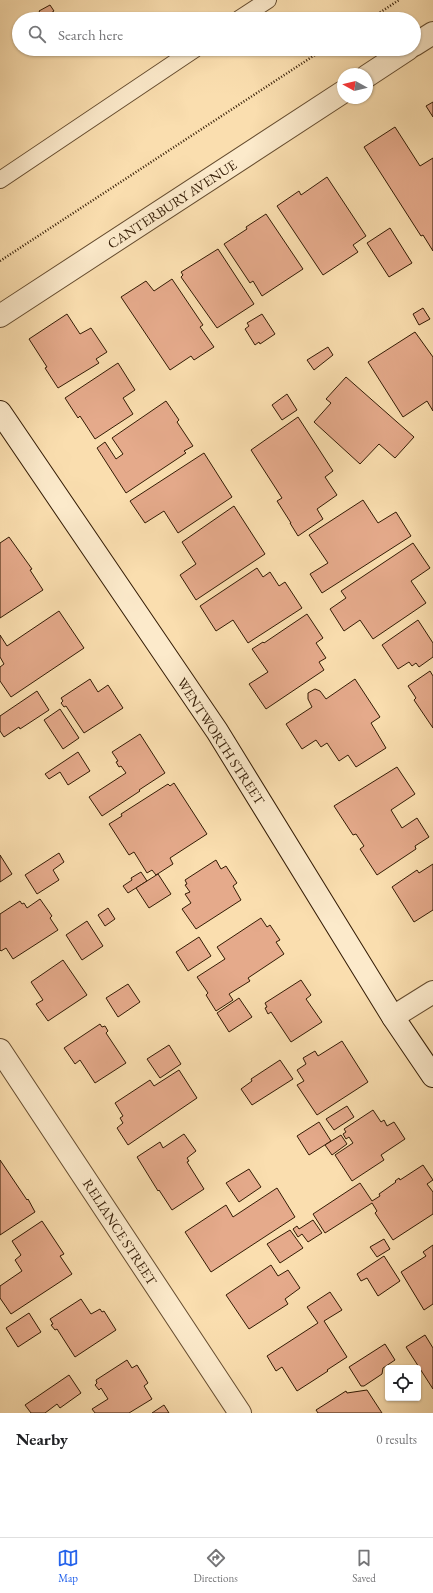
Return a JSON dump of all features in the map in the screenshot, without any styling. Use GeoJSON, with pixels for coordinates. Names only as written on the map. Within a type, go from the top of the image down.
{"type":"FeatureCollection","features":[{"type":"Feature","properties":{"kind":"street"},"geometry":{"type":"LineString","coordinates":[[421,41],[433,33]]}},
{"type":"Feature","properties":{"kind":"street"},"geometry":{"type":"LineString","coordinates":[[373,72],[397,56]]}},
{"type":"Feature","properties":{"kind":"street","name":"CANTERBURY AVENUE"},"geometry":{"type":"LineString","coordinates":[[0,316],[337,96]]}},
{"type":"Feature","properties":{"kind":"street","name":"WENTWORTH STREET"},"geometry":{"type":"LineString","coordinates":[[0,412],[217,731],[393,1017],[433,1076]]}},
{"type":"Feature","properties":{"kind":"street"},"geometry":{"type":"LineString","coordinates":[[393,1017],[433,992]]}},
{"type":"Feature","properties":{"kind":"street","name":"RELIANCE STREET"},"geometry":{"type":"LineString","coordinates":[[0,1050],[240,1413]]}},
{"type":"Feature","properties":{"kind":"lane"},"geometry":{"type":"LineString","coordinates":[[250,12],[268,0]]}},
{"type":"Feature","properties":{"kind":"lane"},"geometry":{"type":"LineString","coordinates":[[0,180],[185,56]]}},
{"type":"Feature","properties":{"kind":"path"},"geometry":{"type":"LineString","coordinates":[[381,12],[399,0]]}},
{"type":"Feature","properties":{"kind":"path"},"geometry":{"type":"LineString","coordinates":[[0,261],[313,56]]}},
{"type":"Feature","properties":{"kind":"building"},"geometry":{"type":"Polygon","coordinates":[[[50,5],[54,11],[40,12],[50,5]]]}},
{"type":"Feature","properties":{"kind":"building"},"geometry":{"type":"Polygon","coordinates":[[[433,102],[433,117],[426,106],[433,102]]]}},
{"type":"Feature","properties":{"kind":"building"},"geometry":{"type":"Polygon","coordinates":[[[395,127],[420,166],[433,158],[433,251],[423,235],[421,236],[364,147],[395,127]]]}},
{"type":"Feature","properties":{"kind":"building"},"geometry":{"type":"Polygon","coordinates":[[[327,177],[366,236],[353,245],[358,252],[323,275],[277,206],[299,191],[301,195],[327,177]]]}},
{"type":"Feature","properties":{"kind":"building"},"geometry":{"type":"Polygon","coordinates":[[[266,214],[303,269],[262,296],[253,281],[250,283],[224,244],[266,214]]]}},
{"type":"Feature","properties":{"kind":"building"},"geometry":{"type":"Polygon","coordinates":[[[390,228],[412,263],[389,277],[367,243],[390,228]]]}},
{"type":"Feature","properties":{"kind":"building"},"geometry":{"type":"Polygon","coordinates":[[[218,249],[254,304],[217,328],[181,277],[183,275],[181,272],[218,249]]]}},
{"type":"Feature","properties":{"kind":"building"},"geometry":{"type":"Polygon","coordinates":[[[172,279],[203,325],[200,327],[214,347],[194,360],[191,356],[170,370],[121,297],[146,281],[154,291],[172,279]]]}},
{"type":"Feature","properties":{"kind":"building"},"geometry":{"type":"Polygon","coordinates":[[[423,308],[430,319],[419,325],[413,314],[423,308]]]}},
{"type":"Feature","properties":{"kind":"building"},"geometry":{"type":"Polygon","coordinates":[[[67,314],[80,334],[91,328],[107,352],[96,359],[99,363],[58,388],[45,368],[47,367],[29,339],[67,314]]]}},
{"type":"Feature","properties":{"kind":"building"},"geometry":{"type":"Polygon","coordinates":[[[262,314],[275,334],[260,344],[259,342],[255,345],[245,329],[249,326],[247,323],[262,314]]]}},
{"type":"Feature","properties":{"kind":"building"},"geometry":{"type":"Polygon","coordinates":[[[415,332],[433,357],[433,411],[427,401],[403,417],[368,362],[415,332]]]}},
{"type":"Feature","properties":{"kind":"building"},"geometry":{"type":"Polygon","coordinates":[[[328,347],[333,355],[314,370],[307,360],[328,347]]]}},
{"type":"Feature","properties":{"kind":"building"},"geometry":{"type":"Polygon","coordinates":[[[118,363],[135,390],[123,398],[133,414],[95,439],[80,416],[78,418],[65,398],[118,363]]]}},
{"type":"Feature","properties":{"kind":"building"},"geometry":{"type":"Polygon","coordinates":[[[346,377],[414,437],[395,458],[379,444],[360,464],[314,422],[331,403],[326,399],[346,377]]]}},
{"type":"Feature","properties":{"kind":"building"},"geometry":{"type":"Polygon","coordinates":[[[287,394],[297,410],[282,420],[272,405],[287,394]]]}},
{"type":"Feature","properties":{"kind":"building"},"geometry":{"type":"Polygon","coordinates":[[[166,401],[179,420],[177,422],[193,446],[184,451],[186,453],[126,493],[97,448],[105,442],[116,459],[123,454],[112,438],[166,401]]]}},
{"type":"Feature","properties":{"kind":"building"},"geometry":{"type":"Polygon","coordinates":[[[298,417],[333,471],[325,477],[337,495],[317,509],[323,519],[298,536],[277,501],[282,498],[251,450],[298,417]]]}},
{"type":"Feature","properties":{"kind":"building"},"geometry":{"type":"Polygon","coordinates":[[[204,453],[232,497],[178,533],[164,511],[145,523],[130,501],[204,453]]]}},
{"type":"Feature","properties":{"kind":"building"},"geometry":{"type":"Polygon","coordinates":[[[363,500],[378,523],[396,512],[411,536],[322,593],[310,574],[328,563],[309,535],[363,500]]]}},
{"type":"Feature","properties":{"kind":"building"},"geometry":{"type":"Polygon","coordinates":[[[234,506],[265,554],[196,600],[180,575],[196,564],[182,542],[234,506]]]}},
{"type":"Feature","properties":{"kind":"building"},"geometry":{"type":"Polygon","coordinates":[[[9,537],[32,569],[30,570],[43,590],[0,618],[0,543],[9,537]]]}},
{"type":"Feature","properties":{"kind":"building"},"geometry":{"type":"Polygon","coordinates":[[[413,543],[430,568],[411,581],[426,603],[373,639],[360,620],[344,631],[330,609],[346,598],[341,591],[413,543]]]}},
{"type":"Feature","properties":{"kind":"building"},"geometry":{"type":"Polygon","coordinates":[[[257,568],[263,577],[270,572],[279,586],[285,582],[302,608],[248,643],[233,620],[216,631],[200,606],[257,568]]]}},
{"type":"Feature","properties":{"kind":"building"},"geometry":{"type":"Polygon","coordinates":[[[59,611],[84,648],[11,697],[0,681],[0,667],[4,664],[0,657],[0,635],[7,646],[59,611]]]}},
{"type":"Feature","properties":{"kind":"building"},"geometry":{"type":"Polygon","coordinates":[[[307,614],[323,638],[316,643],[326,658],[319,662],[324,670],[266,709],[249,684],[268,672],[252,649],[263,642],[264,643],[307,614]]]}},
{"type":"Feature","properties":{"kind":"building"},"geometry":{"type":"Polygon","coordinates":[[[418,620],[433,643],[433,657],[419,667],[416,663],[412,666],[409,662],[398,669],[382,645],[418,620]]]}},
{"type":"Feature","properties":{"kind":"building"},"geometry":{"type":"Polygon","coordinates":[[[430,671],[433,676],[433,728],[414,700],[416,698],[408,686],[430,671]]]}},
{"type":"Feature","properties":{"kind":"building"},"geometry":{"type":"Polygon","coordinates":[[[90,679],[98,692],[108,685],[123,708],[84,733],[66,706],[64,707],[61,703],[63,701],[61,698],[90,679]]]}},
{"type":"Feature","properties":{"kind":"building"},"geometry":{"type":"Polygon","coordinates":[[[355,679],[380,717],[371,723],[386,748],[356,767],[348,755],[339,761],[327,743],[321,747],[316,740],[302,749],[286,724],[312,707],[308,699],[308,693],[315,689],[320,691],[326,699],[355,679]]]}},
{"type":"Feature","properties":{"kind":"building"},"geometry":{"type":"Polygon","coordinates":[[[37,691],[49,710],[20,729],[19,727],[4,737],[0,731],[0,716],[37,691]]]}},
{"type":"Feature","properties":{"kind":"building"},"geometry":{"type":"Polygon","coordinates":[[[60,709],[79,738],[63,749],[44,720],[60,709]]]}},
{"type":"Feature","properties":{"kind":"building"},"geometry":{"type":"Polygon","coordinates":[[[140,734],[165,773],[102,816],[89,797],[126,773],[121,766],[119,767],[116,762],[118,761],[112,752],[140,734]]]}},
{"type":"Feature","properties":{"kind":"building"},"geometry":{"type":"Polygon","coordinates":[[[78,752],[90,771],[68,785],[60,772],[49,779],[45,774],[78,752]]]}},
{"type":"Feature","properties":{"kind":"building"},"geometry":{"type":"Polygon","coordinates":[[[397,767],[415,794],[391,810],[402,828],[417,818],[429,837],[415,846],[416,849],[377,875],[360,849],[364,846],[356,834],[353,835],[334,806],[397,767]]]}},
{"type":"Feature","properties":{"kind":"building"},"geometry":{"type":"Polygon","coordinates":[[[174,783],[207,834],[170,858],[173,864],[156,875],[152,870],[147,873],[134,852],[129,855],[109,824],[122,816],[121,814],[168,784],[170,786],[174,783]]]}},
{"type":"Feature","properties":{"kind":"building"},"geometry":{"type":"Polygon","coordinates":[[[59,853],[64,862],[53,870],[59,880],[37,894],[25,875],[59,853]]]}},
{"type":"Feature","properties":{"kind":"building"},"geometry":{"type":"Polygon","coordinates":[[[0,855],[12,874],[0,882],[0,855]]]}},
{"type":"Feature","properties":{"kind":"building"},"geometry":{"type":"Polygon","coordinates":[[[216,860],[221,869],[226,866],[237,883],[233,886],[241,900],[196,929],[182,909],[191,903],[185,894],[190,892],[185,885],[187,884],[185,880],[216,860]]]}},
{"type":"Feature","properties":{"kind":"building"},"geometry":{"type":"Polygon","coordinates":[[[433,864],[433,910],[414,922],[392,887],[417,870],[419,873],[433,864]]]}},
{"type":"Feature","properties":{"kind":"building"},"geometry":{"type":"Polygon","coordinates":[[[141,872],[147,881],[128,893],[123,886],[132,880],[131,878],[141,872]]]}},
{"type":"Feature","properties":{"kind":"building"},"geometry":{"type":"Polygon","coordinates":[[[158,874],[171,894],[149,908],[136,888],[158,874]]]}},
{"type":"Feature","properties":{"kind":"building"},"geometry":{"type":"Polygon","coordinates":[[[40,899],[52,916],[50,918],[58,930],[13,959],[6,948],[1,951],[0,950],[0,914],[20,901],[22,904],[24,903],[27,908],[40,899]]]}},
{"type":"Feature","properties":{"kind":"building"},"geometry":{"type":"Polygon","coordinates":[[[108,908],[115,919],[105,926],[98,915],[108,908]]]}},
{"type":"Feature","properties":{"kind":"building"},"geometry":{"type":"Polygon","coordinates":[[[261,918],[267,927],[270,925],[280,940],[276,942],[284,954],[248,978],[250,981],[229,994],[233,1000],[216,1011],[206,995],[208,993],[197,977],[225,959],[217,947],[261,918]]]}},
{"type":"Feature","properties":{"kind":"building"},"geometry":{"type":"Polygon","coordinates":[[[87,921],[103,946],[82,960],[66,935],[87,921]]]}},
{"type":"Feature","properties":{"kind":"building"},"geometry":{"type":"Polygon","coordinates":[[[199,937],[211,956],[188,971],[176,952],[199,937]]]}},
{"type":"Feature","properties":{"kind":"building"},"geometry":{"type":"Polygon","coordinates":[[[63,960],[87,995],[48,1021],[36,1004],[43,1000],[31,982],[63,960]]]}},
{"type":"Feature","properties":{"kind":"building"},"geometry":{"type":"Polygon","coordinates":[[[301,980],[311,995],[306,999],[322,1022],[291,1042],[271,1012],[268,1014],[265,1008],[267,1007],[265,1003],[301,980]]]}},
{"type":"Feature","properties":{"kind":"building"},"geometry":{"type":"Polygon","coordinates":[[[128,984],[140,1002],[118,1017],[106,998],[128,984]]]}},
{"type":"Feature","properties":{"kind":"building"},"geometry":{"type":"Polygon","coordinates":[[[239,998],[252,1017],[229,1032],[217,1013],[239,998]]]}},
{"type":"Feature","properties":{"kind":"building"},"geometry":{"type":"Polygon","coordinates":[[[100,1024],[102,1027],[105,1026],[108,1031],[106,1033],[126,1063],[95,1083],[80,1060],[75,1064],[64,1048],[100,1024]]]}},
{"type":"Feature","properties":{"kind":"building"},"geometry":{"type":"Polygon","coordinates":[[[342,1041],[368,1082],[317,1115],[297,1085],[304,1081],[297,1070],[306,1064],[303,1058],[315,1051],[318,1056],[342,1041]]]}},
{"type":"Feature","properties":{"kind":"building"},"geometry":{"type":"Polygon","coordinates":[[[169,1045],[181,1064],[160,1078],[147,1059],[169,1045]]]}},
{"type":"Feature","properties":{"kind":"building"},"geometry":{"type":"Polygon","coordinates":[[[280,1060],[293,1079],[252,1105],[241,1089],[252,1081],[251,1079],[280,1060]]]}},
{"type":"Feature","properties":{"kind":"building"},"geometry":{"type":"Polygon","coordinates":[[[179,1070],[197,1098],[128,1145],[117,1128],[123,1123],[120,1118],[123,1116],[115,1103],[150,1080],[154,1086],[179,1070]]]}},
{"type":"Feature","properties":{"kind":"building"},"geometry":{"type":"Polygon","coordinates":[[[347,1106],[354,1117],[334,1130],[326,1119],[347,1106]]]}},
{"type":"Feature","properties":{"kind":"building"},"geometry":{"type":"Polygon","coordinates":[[[373,1110],[381,1122],[384,1120],[387,1126],[394,1122],[405,1139],[381,1155],[384,1160],[352,1181],[335,1155],[353,1143],[349,1137],[346,1139],[343,1134],[346,1132],[344,1129],[373,1110]]]}},
{"type":"Feature","properties":{"kind":"building"},"geometry":{"type":"Polygon","coordinates":[[[319,1122],[331,1141],[309,1155],[297,1136],[319,1122]]]}},
{"type":"Feature","properties":{"kind":"building"},"geometry":{"type":"Polygon","coordinates":[[[184,1134],[196,1151],[187,1158],[189,1161],[187,1162],[204,1189],[172,1210],[159,1190],[158,1191],[137,1157],[160,1142],[163,1148],[184,1134]]]}},
{"type":"Feature","properties":{"kind":"building"},"geometry":{"type":"Polygon","coordinates":[[[341,1135],[347,1144],[332,1155],[325,1145],[341,1135]]]}},
{"type":"Feature","properties":{"kind":"building"},"geometry":{"type":"Polygon","coordinates":[[[0,1160],[27,1200],[28,1199],[35,1212],[0,1235],[0,1160]]]}},
{"type":"Feature","properties":{"kind":"building"},"geometry":{"type":"Polygon","coordinates":[[[423,1165],[433,1180],[427,1184],[433,1192],[433,1214],[393,1240],[375,1213],[377,1211],[372,1203],[325,1233],[313,1214],[360,1183],[372,1201],[380,1196],[379,1194],[396,1182],[395,1181],[399,1178],[400,1180],[423,1165]]]}},
{"type":"Feature","properties":{"kind":"building"},"geometry":{"type":"Polygon","coordinates":[[[249,1169],[261,1187],[239,1202],[226,1183],[249,1169]]]}},
{"type":"Feature","properties":{"kind":"building"},"geometry":{"type":"Polygon","coordinates":[[[277,1188],[295,1217],[211,1272],[185,1232],[226,1205],[233,1217],[277,1188]]]}},
{"type":"Feature","properties":{"kind":"building"},"geometry":{"type":"Polygon","coordinates":[[[313,1220],[322,1233],[308,1242],[302,1234],[298,1237],[293,1229],[297,1226],[299,1229],[313,1220]]]}},
{"type":"Feature","properties":{"kind":"building"},"geometry":{"type":"Polygon","coordinates":[[[42,1221],[64,1254],[60,1256],[72,1274],[11,1314],[0,1298],[0,1286],[22,1271],[15,1260],[21,1255],[12,1241],[42,1221]]]}},
{"type":"Feature","properties":{"kind":"building"},"geometry":{"type":"Polygon","coordinates":[[[290,1230],[303,1248],[280,1263],[267,1244],[290,1230]]]}},
{"type":"Feature","properties":{"kind":"building"},"geometry":{"type":"Polygon","coordinates":[[[384,1239],[390,1249],[377,1257],[370,1247],[384,1239]]]}},
{"type":"Feature","properties":{"kind":"building"},"geometry":{"type":"Polygon","coordinates":[[[433,1245],[433,1304],[424,1310],[401,1272],[426,1256],[423,1252],[433,1245]]]}},
{"type":"Feature","properties":{"kind":"building"},"geometry":{"type":"Polygon","coordinates":[[[384,1256],[400,1281],[378,1296],[367,1278],[361,1281],[357,1274],[384,1256]]]}},
{"type":"Feature","properties":{"kind":"building"},"geometry":{"type":"Polygon","coordinates":[[[271,1265],[278,1276],[288,1270],[300,1288],[285,1299],[288,1304],[249,1329],[226,1295],[271,1265]]]}},
{"type":"Feature","properties":{"kind":"building"},"geometry":{"type":"Polygon","coordinates":[[[330,1292],[342,1310],[324,1321],[347,1357],[297,1391],[282,1367],[276,1371],[267,1356],[318,1323],[307,1307],[330,1292]]]}},
{"type":"Feature","properties":{"kind":"building"},"geometry":{"type":"Polygon","coordinates":[[[81,1299],[91,1314],[100,1309],[102,1312],[104,1311],[116,1330],[75,1357],[57,1329],[55,1330],[51,1325],[53,1324],[50,1319],[81,1299]]]}},
{"type":"Feature","properties":{"kind":"building"},"geometry":{"type":"Polygon","coordinates":[[[29,1313],[41,1332],[18,1347],[6,1328],[29,1313]]]}},
{"type":"Feature","properties":{"kind":"building"},"geometry":{"type":"Polygon","coordinates":[[[425,1335],[433,1348],[433,1389],[421,1370],[421,1365],[418,1365],[406,1347],[425,1335]]]}},
{"type":"Feature","properties":{"kind":"building"},"geometry":{"type":"Polygon","coordinates":[[[385,1344],[395,1360],[385,1365],[382,1374],[364,1386],[361,1386],[349,1367],[385,1344]]]}},
{"type":"Feature","properties":{"kind":"building"},"geometry":{"type":"Polygon","coordinates":[[[127,1360],[132,1368],[137,1365],[148,1383],[144,1386],[152,1399],[129,1413],[95,1413],[92,1409],[108,1399],[101,1388],[99,1390],[95,1385],[97,1383],[96,1380],[127,1360]]]}},
{"type":"Feature","properties":{"kind":"building"},"geometry":{"type":"Polygon","coordinates":[[[69,1375],[81,1393],[60,1408],[57,1404],[45,1413],[31,1413],[25,1405],[69,1375]]]}},
{"type":"Feature","properties":{"kind":"building"},"geometry":{"type":"Polygon","coordinates":[[[367,1390],[382,1413],[318,1413],[316,1410],[346,1391],[347,1393],[367,1390]]]}},
{"type":"Feature","properties":{"kind":"building"},"geometry":{"type":"Polygon","coordinates":[[[164,1405],[169,1413],[152,1413],[164,1405]]]}}]}
